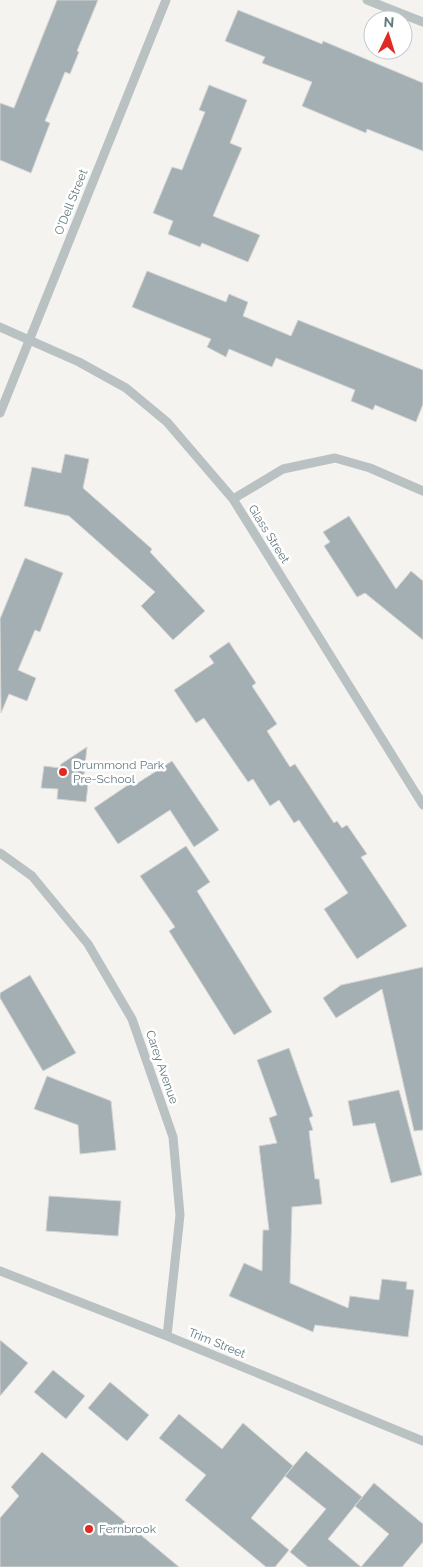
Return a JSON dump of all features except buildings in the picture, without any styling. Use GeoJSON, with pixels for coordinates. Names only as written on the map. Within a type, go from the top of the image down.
{"type":"FeatureCollection","features":[{"type":"Feature","properties":{"kind":"street","name":"O'Dell Street"},"geometry":{"type":"LineString","coordinates":[[0,413],[166,0]]}},
{"type":"Feature","properties":{"kind":"street"},"geometry":{"type":"LineString","coordinates":[[367,0],[423,22]]}},
{"type":"Feature","properties":{"kind":"street","name":"Glass Street"},"geometry":{"type":"LineString","coordinates":[[0,327],[79,362],[126,388],[167,422],[233,499],[423,804]]}},
{"type":"Feature","properties":{"kind":"street"},"geometry":{"type":"LineString","coordinates":[[233,499],[283,469],[335,458],[370,468],[423,491]]}},
{"type":"Feature","properties":{"kind":"street","name":"Carey Avenue"},"geometry":{"type":"LineString","coordinates":[[0,853],[32,876],[88,944],[132,1018],[173,1137],[180,1215],[167,1336]]}},
{"type":"Feature","properties":{"kind":"street","name":"Trim Street"},"geometry":{"type":"LineString","coordinates":[[0,1271],[167,1336],[423,1441]]}},
{"type":"Feature","properties":{"kind":"place","name":"Drummond Park Pre-School"},"geometry":{"type":"Point","coordinates":[63,772]}},
{"type":"Feature","properties":{"kind":"place","name":"Fernbrook"},"geometry":{"type":"Point","coordinates":[89,1529]}}]}
